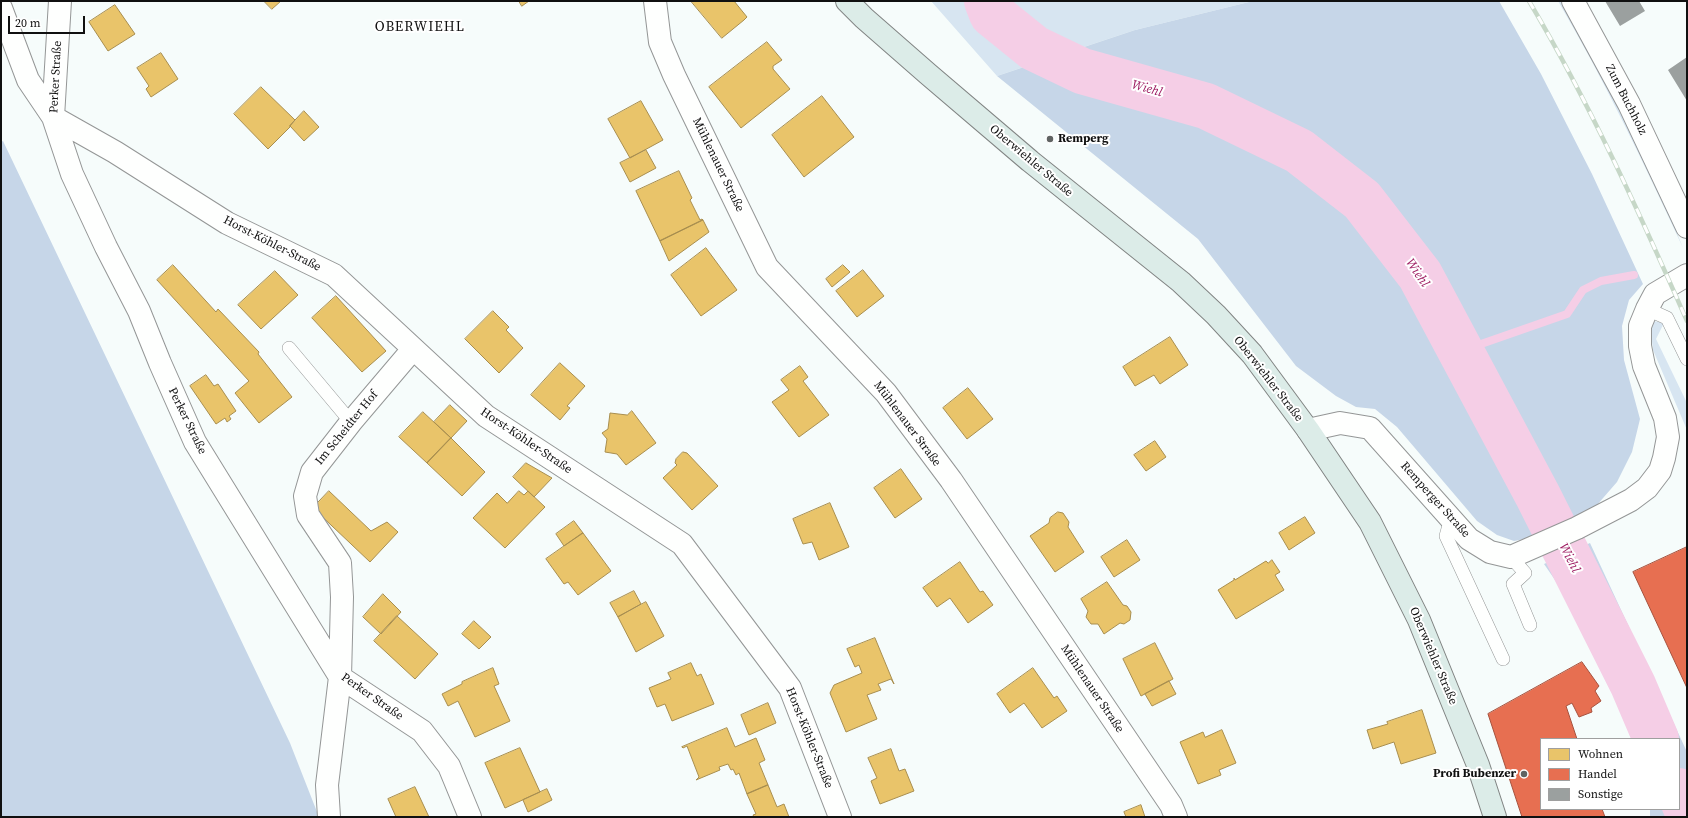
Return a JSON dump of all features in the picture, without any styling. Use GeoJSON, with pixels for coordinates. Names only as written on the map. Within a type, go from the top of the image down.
{"type":"FeatureCollection","features":[{"type":"Feature","properties":{"kind":"main road","name":"Oberwiehler Straße"},"geometry":{"type":"LineString","coordinates":[[847,1],[864,18],[928,74],[1030,161],[1181,282],[1216,315],[1252,354],[1308,430],[1370,522],[1419,620],[1478,765],[1495,817]]}},
{"type":"Feature","properties":{"kind":"street","name":"Perker Straße"},"geometry":{"type":"LineString","coordinates":[[60,1],[53,117],[72,174],[106,247],[139,312],[195,442],[340,677],[422,731],[449,766],[470,817]]}},
{"type":"Feature","properties":{"kind":"street","name":"Mühlenauer Straße"},"geometry":{"type":"LineString","coordinates":[[655,1],[660,42],[767,267],[891,399],[951,480],[1171,805],[1176,817]]}},
{"type":"Feature","properties":{"kind":"street","name":"Zum Buchholz"},"geometry":{"type":"LineString","coordinates":[[1574,1],[1681,197],[1687,227]]}},
{"type":"Feature","properties":{"kind":"street"},"geometry":{"type":"LineString","coordinates":[[1,8],[28,80],[53,117]]}},
{"type":"Feature","properties":{"kind":"street","name":"Horst-Köhler-Straße"},"geometry":{"type":"LineString","coordinates":[[53,117],[115,152],[227,222],[334,275],[486,416],[682,544],[790,688],[840,817]]}},
{"type":"Feature","properties":{"kind":"street"},"geometry":{"type":"LineString","coordinates":[[1511,557],[1535,548],[1631,500],[1647,488],[1660,471],[1668,437],[1665,418],[1644,366],[1640,346],[1640,326],[1646,309],[1655,294],[1687,275]]}},
{"type":"Feature","properties":{"kind":"street","name":"Im Scheidter Hof"},"geometry":{"type":"LineString","coordinates":[[329,817],[327,785],[340,677],[342,597],[340,564],[308,515],[305,496],[312,472],[351,422],[413,349]]}},
{"type":"Feature","properties":{"kind":"street","name":"Remperger Straße"},"geometry":{"type":"LineString","coordinates":[[1308,430],[1340,423],[1370,428],[1469,539],[1490,552],[1511,557]]}},
{"type":"Feature","properties":{"kind":"lane"},"geometry":{"type":"LineString","coordinates":[[1646,309],[1667,318],[1687,359]]}},
{"type":"Feature","properties":{"kind":"lane"},"geometry":{"type":"LineString","coordinates":[[289,348],[351,422]]}},
{"type":"Feature","properties":{"kind":"lane"},"geometry":{"type":"LineString","coordinates":[[1451,518],[1446,536],[1503,659]]}},
{"type":"Feature","properties":{"kind":"lane"},"geometry":{"type":"LineString","coordinates":[[1511,557],[1525,572],[1513,584],[1530,625]]}},
{"type":"Feature","properties":{"kind":"shaded area"},"geometry":{"type":"Polygon","coordinates":[[[931,1],[1253,1],[1135,30],[997,76],[931,1]]]}},
{"type":"Feature","properties":{"kind":"shaded area"},"geometry":{"type":"Polygon","coordinates":[[[1253,1],[1499,1],[1541,74],[1592,174],[1643,284],[1629,300],[1622,326],[1624,360],[1640,419],[1632,452],[1617,482],[1597,505],[1535,537],[1514,541],[1497,535],[1477,521],[1397,427],[1375,409],[1356,407],[1336,396],[1296,366],[1198,239],[997,76],[1135,30],[1253,1]]]}},
{"type":"Feature","properties":{"kind":"shaded area"},"geometry":{"type":"Polygon","coordinates":[[[1558,1],[1566,1],[1640,141],[1683,248],[1608,92],[1558,1]]]}},
{"type":"Feature","properties":{"kind":"shaded area"},"geometry":{"type":"Polygon","coordinates":[[[3,141],[290,743],[319,817],[1,817],[1,142],[3,141]]]}},
{"type":"Feature","properties":{"kind":"shaded area"},"geometry":{"type":"Polygon","coordinates":[[[1653,321],[1664,323],[1656,339],[1687,403],[1687,430],[1653,350],[1651,333],[1653,321]]]}},
{"type":"Feature","properties":{"kind":"shaded area"},"geometry":{"type":"Polygon","coordinates":[[[1590,543],[1687,752],[1687,817],[1650,817],[1650,810],[1680,810],[1680,738],[1634,738],[1621,695],[1595,638],[1544,564],[1590,543]]]}},
{"type":"Feature","properties":{"kind":"building: Wohnen"},"geometry":{"type":"Polygon","coordinates":[[[264,1],[281,1],[272,9],[264,1]]]}},
{"type":"Feature","properties":{"kind":"building: Wohnen"},"geometry":{"type":"Polygon","coordinates":[[[519,1],[529,1],[522,6],[519,1]]]}},
{"type":"Feature","properties":{"kind":"building: Wohnen"},"geometry":{"type":"Polygon","coordinates":[[[691,1],[734,1],[747,17],[722,38],[691,1]]]}},
{"type":"Feature","properties":{"kind":"building: Wohnen"},"geometry":{"type":"Polygon","coordinates":[[[115,5],[135,34],[108,51],[89,22],[115,5]]]}},
{"type":"Feature","properties":{"kind":"building: Wohnen"},"geometry":{"type":"Polygon","coordinates":[[[767,42],[782,60],[773,66],[773,69],[790,89],[741,128],[709,87],[767,42]]]}},
{"type":"Feature","properties":{"kind":"building: Wohnen"},"geometry":{"type":"Polygon","coordinates":[[[161,53],[178,79],[151,97],[146,89],[149,86],[137,68],[161,53]]]}},
{"type":"Feature","properties":{"kind":"building: Wohnen"},"geometry":{"type":"Polygon","coordinates":[[[261,87],[295,120],[268,149],[234,114],[261,87]]]}},
{"type":"Feature","properties":{"kind":"building: Wohnen"},"geometry":{"type":"Polygon","coordinates":[[[822,96],[854,137],[804,177],[772,135],[822,96]]]}},
{"type":"Feature","properties":{"kind":"building: Wohnen"},"geometry":{"type":"Polygon","coordinates":[[[641,101],[663,140],[630,158],[608,119],[641,101]]]}},
{"type":"Feature","properties":{"kind":"building: Wohnen"},"geometry":{"type":"Polygon","coordinates":[[[304,111],[319,127],[304,141],[290,126],[304,111]]]}},
{"type":"Feature","properties":{"kind":"building: Wohnen"},"geometry":{"type":"Polygon","coordinates":[[[646,150],[656,168],[630,182],[620,163],[646,150]]]}},
{"type":"Feature","properties":{"kind":"building: Wohnen"},"geometry":{"type":"Polygon","coordinates":[[[679,171],[692,198],[690,200],[700,220],[703,220],[660,241],[636,191],[679,171]]]}},
{"type":"Feature","properties":{"kind":"building: Wohnen"},"geometry":{"type":"Polygon","coordinates":[[[703,220],[709,232],[669,261],[660,241],[703,220]]]}},
{"type":"Feature","properties":{"kind":"building: Wohnen"},"geometry":{"type":"Polygon","coordinates":[[[706,248],[737,290],[701,316],[671,275],[706,248]]]}},
{"type":"Feature","properties":{"kind":"building: Wohnen"},"geometry":{"type":"Polygon","coordinates":[[[173,265],[216,312],[218,309],[259,352],[258,354],[292,397],[259,423],[235,393],[249,381],[157,280],[173,265]]]}},
{"type":"Feature","properties":{"kind":"building: Wohnen"},"geometry":{"type":"Polygon","coordinates":[[[843,265],[850,272],[832,287],[826,279],[843,265]]]}},
{"type":"Feature","properties":{"kind":"building: Wohnen"},"geometry":{"type":"Polygon","coordinates":[[[863,270],[884,296],[857,317],[836,291],[863,270]]]}},
{"type":"Feature","properties":{"kind":"building: Wohnen"},"geometry":{"type":"Polygon","coordinates":[[[275,271],[298,295],[261,329],[238,305],[275,271]]]}},
{"type":"Feature","properties":{"kind":"building: Wohnen"},"geometry":{"type":"Polygon","coordinates":[[[336,296],[386,351],[362,372],[312,318],[336,296]]]}},
{"type":"Feature","properties":{"kind":"building: Wohnen"},"geometry":{"type":"Polygon","coordinates":[[[493,311],[509,327],[506,330],[523,348],[499,373],[465,339],[493,311]]]}},
{"type":"Feature","properties":{"kind":"building: Wohnen"},"geometry":{"type":"Polygon","coordinates":[[[1170,337],[1188,365],[1160,384],[1154,375],[1135,386],[1123,367],[1170,337]]]}},
{"type":"Feature","properties":{"kind":"building: Wohnen"},"geometry":{"type":"Polygon","coordinates":[[[560,363],[585,386],[567,406],[570,408],[560,420],[531,395],[560,363]]]}},
{"type":"Feature","properties":{"kind":"building: Wohnen"},"geometry":{"type":"Polygon","coordinates":[[[800,366],[808,377],[803,381],[829,415],[799,437],[772,402],[789,390],[781,380],[800,366]]]}},
{"type":"Feature","properties":{"kind":"building: Wohnen"},"geometry":{"type":"Polygon","coordinates":[[[206,375],[214,386],[218,384],[236,411],[229,416],[231,419],[227,422],[225,418],[216,424],[190,386],[206,375]]]}},
{"type":"Feature","properties":{"kind":"building: Wohnen"},"geometry":{"type":"Polygon","coordinates":[[[968,388],[993,419],[967,439],[943,408],[968,388]]]}},
{"type":"Feature","properties":{"kind":"building: Wohnen"},"geometry":{"type":"Polygon","coordinates":[[[450,405],[467,421],[451,438],[434,422],[450,405]]]}},
{"type":"Feature","properties":{"kind":"building: Wohnen"},"geometry":{"type":"Polygon","coordinates":[[[632,411],[656,443],[626,465],[617,454],[605,452],[607,439],[602,433],[608,429],[610,413],[627,415],[632,411]]]}},
{"type":"Feature","properties":{"kind":"building: Wohnen"},"geometry":{"type":"Polygon","coordinates":[[[423,412],[451,438],[427,463],[399,437],[423,412]]]}},
{"type":"Feature","properties":{"kind":"building: Wohnen"},"geometry":{"type":"Polygon","coordinates":[[[451,438],[485,472],[462,496],[427,463],[451,438]]]}},
{"type":"Feature","properties":{"kind":"building: Wohnen"},"geometry":{"type":"Polygon","coordinates":[[[1155,441],[1166,457],[1146,471],[1134,455],[1155,441]]]}},
{"type":"Feature","properties":{"kind":"building: Wohnen"},"geometry":{"type":"Polygon","coordinates":[[[683,452],[687,453],[718,486],[692,510],[663,478],[677,465],[675,463],[676,459],[683,452]]]}},
{"type":"Feature","properties":{"kind":"building: Wohnen"},"geometry":{"type":"Polygon","coordinates":[[[526,463],[552,478],[534,497],[513,477],[526,463]]]}},
{"type":"Feature","properties":{"kind":"building: Wohnen"},"geometry":{"type":"Polygon","coordinates":[[[901,469],[922,499],[895,518],[874,488],[901,469]]]}},
{"type":"Feature","properties":{"kind":"building: Wohnen"},"geometry":{"type":"Polygon","coordinates":[[[329,491],[371,531],[387,522],[398,532],[370,562],[313,508],[329,491]]]}},
{"type":"Feature","properties":{"kind":"building: Wohnen"},"geometry":{"type":"Polygon","coordinates":[[[519,491],[524,495],[528,491],[545,507],[505,548],[473,518],[497,493],[507,503],[519,491]]]}},
{"type":"Feature","properties":{"kind":"building: Wohnen"},"geometry":{"type":"Polygon","coordinates":[[[830,503],[849,547],[819,560],[812,542],[803,544],[793,519],[830,503]]]}},
{"type":"Feature","properties":{"kind":"building: Wohnen"},"geometry":{"type":"Polygon","coordinates":[[[1058,512],[1063,513],[1069,522],[1068,527],[1084,552],[1055,572],[1030,536],[1049,523],[1050,518],[1058,512]]]}},
{"type":"Feature","properties":{"kind":"building: Wohnen"},"geometry":{"type":"Polygon","coordinates":[[[1305,517],[1315,533],[1289,550],[1279,533],[1305,517]]]}},
{"type":"Feature","properties":{"kind":"building: Wohnen"},"geometry":{"type":"Polygon","coordinates":[[[574,521],[583,533],[564,546],[556,534],[574,521]]]}},
{"type":"Feature","properties":{"kind":"building: Wohnen"},"geometry":{"type":"Polygon","coordinates":[[[583,533],[611,571],[578,595],[568,582],[564,584],[546,559],[583,533]]]}},
{"type":"Feature","properties":{"kind":"building: Wohnen"},"geometry":{"type":"Polygon","coordinates":[[[1127,540],[1140,560],[1114,577],[1101,557],[1127,540]]]}},
{"type":"Feature","properties":{"kind":"building: Wohnen"},"geometry":{"type":"Polygon","coordinates":[[[1272,560],[1280,572],[1275,575],[1284,590],[1236,619],[1218,590],[1234,580],[1234,578],[1235,580],[1266,561],[1268,563],[1272,560]]]}},
{"type":"Feature","properties":{"kind":"building: Wohnen"},"geometry":{"type":"Polygon","coordinates":[[[960,562],[980,592],[983,591],[993,605],[968,623],[950,598],[937,607],[923,588],[960,562]]]}},
{"type":"Feature","properties":{"kind":"building: Wohnen"},"geometry":{"type":"Polygon","coordinates":[[[1107,582],[1123,605],[1127,606],[1131,612],[1130,620],[1124,624],[1120,623],[1104,634],[1098,624],[1091,624],[1086,617],[1088,611],[1081,599],[1107,582]]]}},
{"type":"Feature","properties":{"kind":"building: Wohnen"},"geometry":{"type":"Polygon","coordinates":[[[634,591],[641,604],[618,617],[610,603],[634,591]]]}},
{"type":"Feature","properties":{"kind":"building: Wohnen"},"geometry":{"type":"Polygon","coordinates":[[[383,594],[401,612],[381,634],[363,617],[383,594]]]}},
{"type":"Feature","properties":{"kind":"building: Wohnen"},"geometry":{"type":"Polygon","coordinates":[[[646,602],[664,636],[636,652],[618,617],[646,602]]]}},
{"type":"Feature","properties":{"kind":"building: Wohnen"},"geometry":{"type":"Polygon","coordinates":[[[397,616],[438,654],[415,679],[374,641],[397,616]]]}},
{"type":"Feature","properties":{"kind":"building: Wohnen"},"geometry":{"type":"Polygon","coordinates":[[[474,621],[491,637],[479,649],[462,634],[474,621]]]}},
{"type":"Feature","properties":{"kind":"building: Wohnen"},"geometry":{"type":"Polygon","coordinates":[[[875,638],[894,684],[891,679],[878,684],[881,690],[867,695],[877,719],[846,732],[830,693],[834,685],[862,673],[859,665],[855,667],[847,649],[875,638]]]}},
{"type":"Feature","properties":{"kind":"building: Wohnen"},"geometry":{"type":"Polygon","coordinates":[[[1155,643],[1173,679],[1141,696],[1123,659],[1155,643]]]}},
{"type":"Feature","properties":{"kind":"building: Wohnen"},"geometry":{"type":"Polygon","coordinates":[[[691,663],[697,676],[701,674],[714,704],[672,721],[665,704],[657,707],[649,688],[671,679],[668,673],[691,663]]]}},
{"type":"Feature","properties":{"kind":"building: Wohnen"},"geometry":{"type":"Polygon","coordinates":[[[493,668],[499,684],[494,686],[510,721],[475,737],[458,701],[448,706],[442,694],[462,684],[462,682],[493,668]]]}},
{"type":"Feature","properties":{"kind":"building: Wohnen"},"geometry":{"type":"Polygon","coordinates":[[[1033,668],[1054,698],[1057,696],[1067,711],[1042,728],[1024,703],[1010,713],[997,694],[1033,668]]]}},
{"type":"Feature","properties":{"kind":"building: Wohnen"},"geometry":{"type":"Polygon","coordinates":[[[1169,681],[1176,694],[1152,706],[1145,694],[1169,681]]]}},
{"type":"Feature","properties":{"kind":"building: Wohnen"},"geometry":{"type":"Polygon","coordinates":[[[768,703],[776,723],[749,735],[741,715],[768,703]]]}},
{"type":"Feature","properties":{"kind":"building: Wohnen"},"geometry":{"type":"Polygon","coordinates":[[[1422,710],[1436,753],[1401,764],[1394,742],[1373,749],[1367,730],[1388,724],[1387,722],[1422,710]]]}},
{"type":"Feature","properties":{"kind":"building: Wohnen"},"geometry":{"type":"Polygon","coordinates":[[[727,728],[735,747],[756,738],[765,760],[759,763],[768,785],[747,794],[739,773],[736,775],[728,764],[719,767],[720,770],[696,780],[699,777],[687,746],[682,747],[727,728]]]}},
{"type":"Feature","properties":{"kind":"building: Wohnen"},"geometry":{"type":"Polygon","coordinates":[[[1222,730],[1236,763],[1219,770],[1221,775],[1198,784],[1180,742],[1203,732],[1205,737],[1222,730]]]}},
{"type":"Feature","properties":{"kind":"building: Wohnen"},"geometry":{"type":"Polygon","coordinates":[[[520,748],[540,792],[505,808],[485,763],[520,748]]]}},
{"type":"Feature","properties":{"kind":"building: Wohnen"},"geometry":{"type":"Polygon","coordinates":[[[891,749],[899,771],[905,769],[914,791],[880,804],[871,781],[877,778],[868,758],[891,749]]]}},
{"type":"Feature","properties":{"kind":"building: Wohnen"},"geometry":{"type":"Polygon","coordinates":[[[768,785],[777,807],[784,804],[789,817],[754,817],[753,815],[756,814],[747,794],[768,785]]]}},
{"type":"Feature","properties":{"kind":"building: Wohnen"},"geometry":{"type":"Polygon","coordinates":[[[415,787],[429,817],[396,817],[388,799],[415,787]]]}},
{"type":"Feature","properties":{"kind":"building: Wohnen"},"geometry":{"type":"Polygon","coordinates":[[[547,789],[552,800],[528,812],[523,800],[547,789]]]}},
{"type":"Feature","properties":{"kind":"building: Wohnen"},"geometry":{"type":"Polygon","coordinates":[[[1141,805],[1145,817],[1126,817],[1124,812],[1141,805]]]}},
{"type":"Feature","properties":{"kind":"building: Handel"},"geometry":{"type":"Polygon","coordinates":[[[1687,547],[1687,688],[1633,572],[1687,547]]]}},
{"type":"Feature","properties":{"kind":"building: Handel","name":"Profi Bubenzer"},"geometry":{"type":"Polygon","coordinates":[[[1582,662],[1599,686],[1595,691],[1601,701],[1591,708],[1592,712],[1579,717],[1572,703],[1566,706],[1577,738],[1540,738],[1540,810],[1602,810],[1605,817],[1522,817],[1488,714],[1582,662]]]}},
{"type":"Feature","properties":{"kind":"building: Sonstige"},"geometry":{"type":"Polygon","coordinates":[[[1605,1],[1639,1],[1645,11],[1620,26],[1605,1]]]}},
{"type":"Feature","properties":{"kind":"building: Sonstige"},"geometry":{"type":"Polygon","coordinates":[[[1687,57],[1687,101],[1668,70],[1687,57]]]}},
{"type":"Feature","properties":{"kind":"waterway","name":"Wiehl"},"geometry":{"type":"LineString","coordinates":[[987,1],[992,14],[1034,48],[1082,71],[1206,106],[1299,151],[1362,200],[1420,275],[1538,496],[1633,685],[1656,738]]}},
{"type":"Feature","properties":{"kind":"waterway"},"geometry":{"type":"LineString","coordinates":[[1461,351],[1567,314],[1583,290],[1601,281],[1634,275]]}},
{"type":"Feature","properties":{"kind":"waterway","name":"Wiehl"},"geometry":{"type":"LineString","coordinates":[[1680,793],[1687,810]]}},
{"type":"Feature","properties":{"kind":"railway"},"geometry":{"type":"LineString","coordinates":[[1529,1],[1573,79],[1613,159],[1687,321]]}},
{"type":"Feature","properties":{"kind":"place","name":"Remperg"},"geometry":{"type":"Point","coordinates":[1050,139]}},
{"type":"Feature","properties":{"kind":"place","name":"Profi Bubenzer"},"geometry":{"type":"Point","coordinates":[1524,774]}},
{"type":"Feature","properties":{"kind":"district","name":"OBERWIEHL"},"geometry":{"type":"Point","coordinates":[420,27]}}]}
